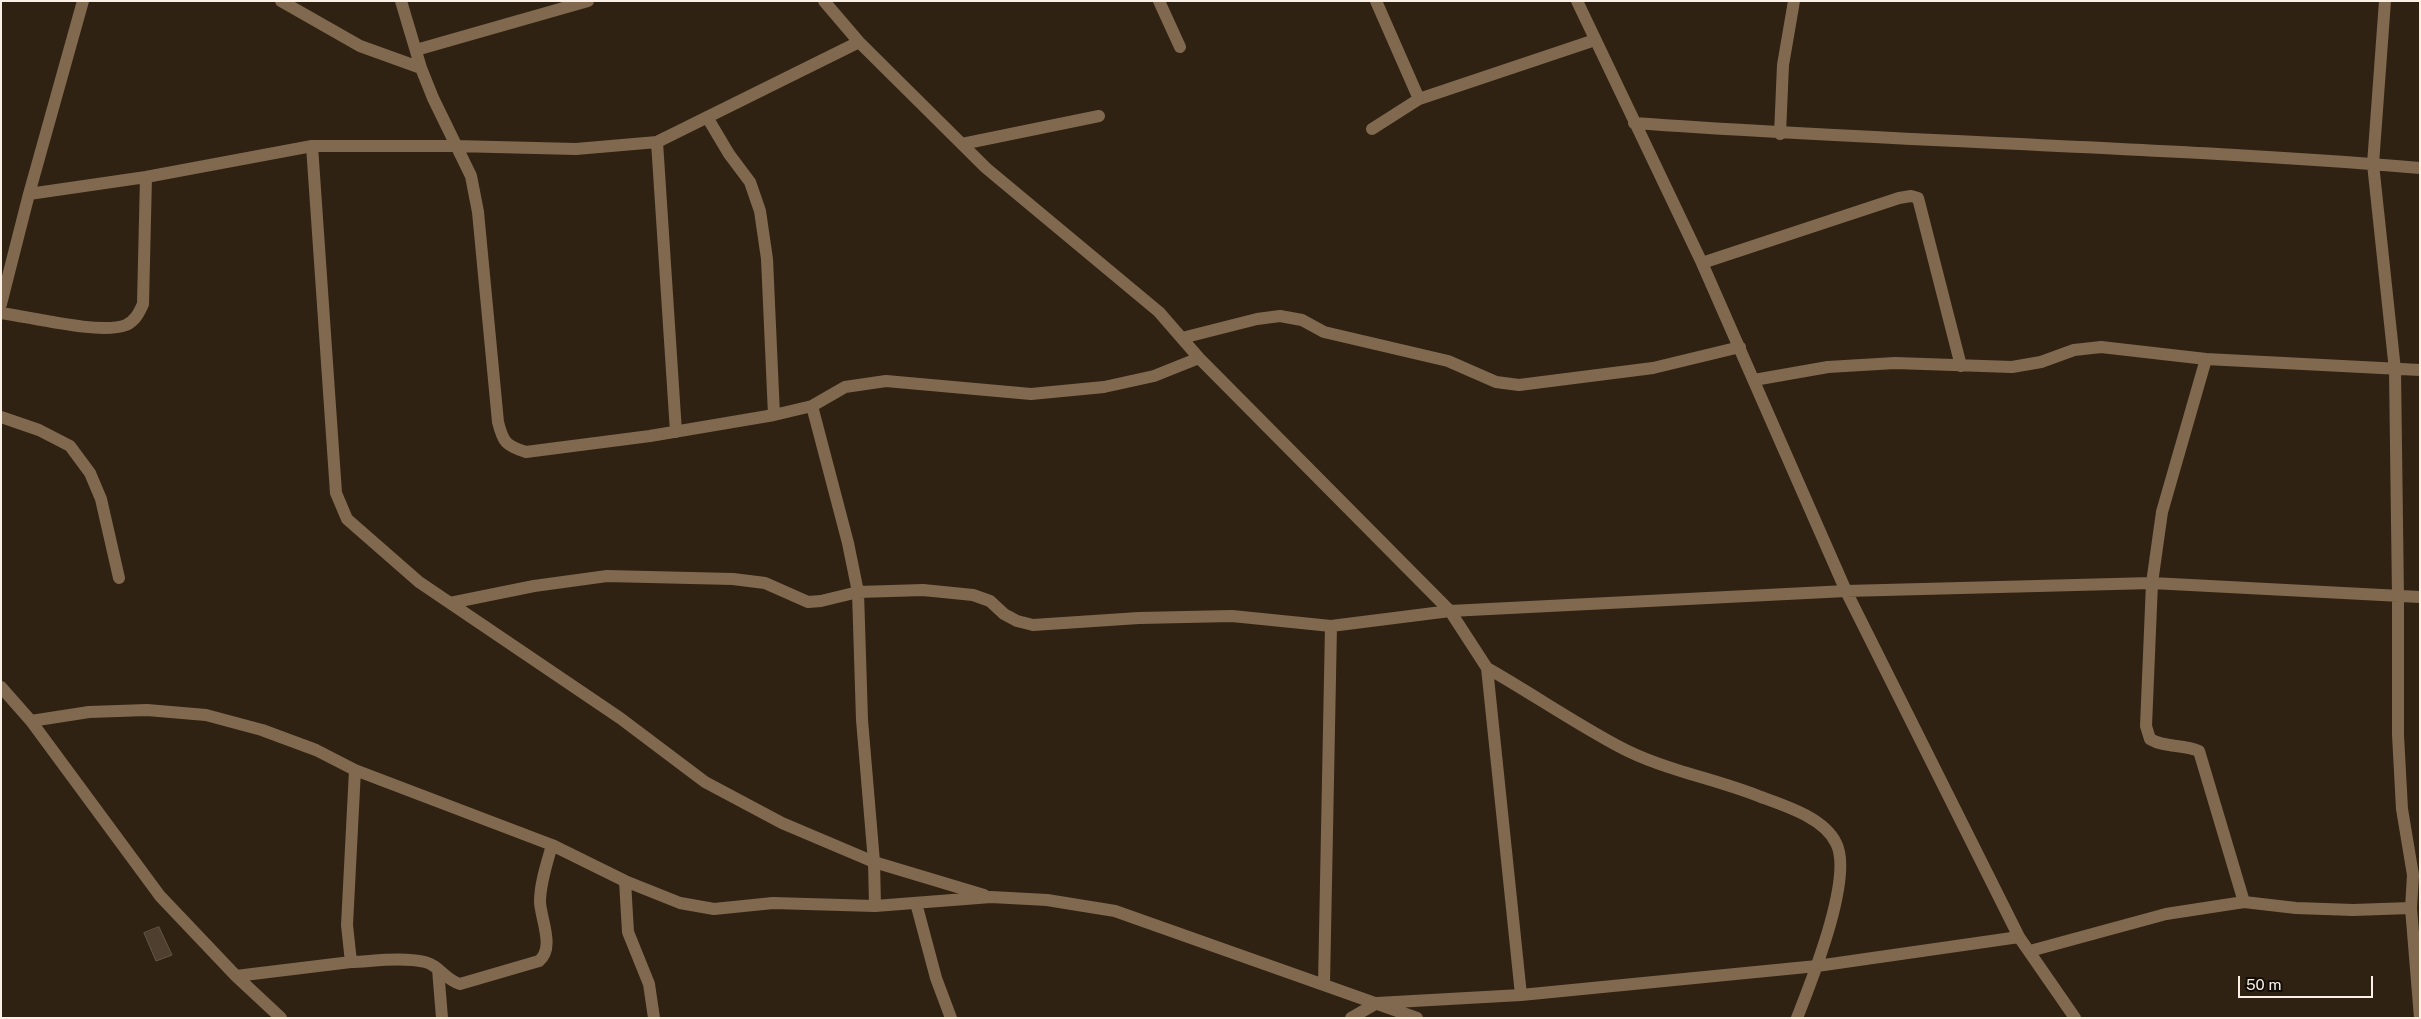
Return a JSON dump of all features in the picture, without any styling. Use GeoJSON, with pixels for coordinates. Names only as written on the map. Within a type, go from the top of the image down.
{"type":"FeatureCollection","features":[{"type":"Feature","properties":{"kind":"street"},"geometry":{"type":"LineString","coordinates":[[1,304],[29,194],[83,1]]}},
{"type":"Feature","properties":{"kind":"street"},"geometry":{"type":"LineString","coordinates":[[280,1],[360,46],[421,68]]}},
{"type":"Feature","properties":{"kind":"street"},"geometry":{"type":"LineString","coordinates":[[401,1],[421,68],[470,176],[478,212],[498,422],[502,438],[511,448],[526,452],[676,432],[774,415],[812,406],[845,387],[886,381],[1031,394],[1104,387],[1154,376],[1199,358]]}},
{"type":"Feature","properties":{"kind":"street"},"geometry":{"type":"LineString","coordinates":[[416,50],[588,1]]}},
{"type":"Feature","properties":{"kind":"street"},"geometry":{"type":"LineString","coordinates":[[824,1],[859,42],[986,168],[1159,312],[1199,358],[1450,611],[1487,668],[1618,746],[1678,770],[1736,787],[1770,800],[1825,827],[1837,844],[1842,861],[1840,882],[1817,966],[1797,1018]]}},
{"type":"Feature","properties":{"kind":"street"},"geometry":{"type":"LineString","coordinates":[[1159,1],[1180,47]]}},
{"type":"Feature","properties":{"kind":"street"},"geometry":{"type":"LineString","coordinates":[[1376,1],[1419,99]]}},
{"type":"Feature","properties":{"kind":"street"},"geometry":{"type":"LineString","coordinates":[[1576,1],[1702,263],[1846,591],[2019,937],[2075,1018]]}},
{"type":"Feature","properties":{"kind":"street"},"geometry":{"type":"LineString","coordinates":[[1780,134],[1783,65],[1794,1]]}},
{"type":"Feature","properties":{"kind":"street"},"geometry":{"type":"LineString","coordinates":[[2385,1],[2372,164],[2395,370],[2398,735],[2402,809],[2417,875],[2411,908],[2420,1018]]}},
{"type":"Feature","properties":{"kind":"street"},"geometry":{"type":"LineString","coordinates":[[1372,130],[1419,99],[1595,40]]}},
{"type":"Feature","properties":{"kind":"street"},"geometry":{"type":"LineString","coordinates":[[29,194],[146,177],[312,146],[455,146],[576,149],[657,142],[859,42]]}},
{"type":"Feature","properties":{"kind":"street"},"geometry":{"type":"LineString","coordinates":[[962,144],[1098,116]]}},
{"type":"Feature","properties":{"kind":"street"},"geometry":{"type":"LineString","coordinates":[[708,117],[729,154],[750,182],[760,211],[767,259],[774,415]]}},
{"type":"Feature","properties":{"kind":"street"},"geometry":{"type":"LineString","coordinates":[[1634,123],[1780,134],[2199,154],[2420,168]]}},
{"type":"Feature","properties":{"kind":"street"},"geometry":{"type":"LineString","coordinates":[[657,142],[676,432]]}},
{"type":"Feature","properties":{"kind":"street"},"geometry":{"type":"LineString","coordinates":[[312,146],[336,493],[347,519],[419,582],[620,718],[705,782],[782,823],[874,862],[991,897]]}},
{"type":"Feature","properties":{"kind":"street"},"geometry":{"type":"LineString","coordinates":[[1,313],[105,328],[126,324],[136,318],[143,304],[146,177]]}},
{"type":"Feature","properties":{"kind":"street"},"geometry":{"type":"LineString","coordinates":[[1702,263],[1898,198],[1911,196],[1918,198],[1961,366]]}},
{"type":"Feature","properties":{"kind":"street"},"geometry":{"type":"LineString","coordinates":[[1182,338],[1257,319],[1280,316],[1302,320],[1324,332],[1448,361],[1496,382],[1519,384],[1653,368],[1740,347]]}},
{"type":"Feature","properties":{"kind":"street"},"geometry":{"type":"LineString","coordinates":[[1754,380],[1828,366],[1895,363],[2012,367],[2041,362],[2074,350],[2101,347],[2206,359],[2420,370]]}},
{"type":"Feature","properties":{"kind":"street"},"geometry":{"type":"LineString","coordinates":[[2206,359],[2162,512],[2152,583],[2146,726],[2150,739],[2160,745],[2189,747],[2199,751],[2244,902]]}},
{"type":"Feature","properties":{"kind":"street"},"geometry":{"type":"LineString","coordinates":[[812,406],[848,543],[858,592],[862,720],[874,862],[875,906]]}},
{"type":"Feature","properties":{"kind":"street"},"geometry":{"type":"LineString","coordinates":[[1,417],[39,430],[70,446],[90,473],[101,499],[119,578]]}},
{"type":"Feature","properties":{"kind":"street"},"geometry":{"type":"LineString","coordinates":[[450,603],[534,586],[607,576],[753,580],[808,602],[821,601],[858,592],[922,590],[973,594],[990,601],[1004,614],[1017,622],[1033,625],[1139,618],[1232,616],[1331,626],[1450,611],[1846,591],[2152,583],[2420,597]]}},
{"type":"Feature","properties":{"kind":"street"},"geometry":{"type":"LineString","coordinates":[[1324,985],[1331,626]]}},
{"type":"Feature","properties":{"kind":"street"},"geometry":{"type":"LineString","coordinates":[[1487,668],[1521,995]]}},
{"type":"Feature","properties":{"kind":"street"},"geometry":{"type":"LineString","coordinates":[[1,687],[31,721],[160,896],[272,1015]]}},
{"type":"Feature","properties":{"kind":"street"},"geometry":{"type":"LineString","coordinates":[[31,721],[89,712],[147,710],[206,715],[271,734],[316,750],[355,770],[552,845],[625,881],[680,903],[714,909],[773,903],[875,906],[991,897],[1047,900],[1115,911],[1417,1018]]}},
{"type":"Feature","properties":{"kind":"street"},"geometry":{"type":"LineString","coordinates":[[352,962],[347,925],[347,900],[355,770]]}},
{"type":"Feature","properties":{"kind":"street"},"geometry":{"type":"LineString","coordinates":[[236,976],[352,962],[426,962],[438,969],[450,981],[460,984],[539,962],[545,957],[547,946],[540,903],[541,886],[552,845]]}},
{"type":"Feature","properties":{"kind":"street"},"geometry":{"type":"LineString","coordinates":[[625,881],[628,932],[649,984],[654,1018]]}},
{"type":"Feature","properties":{"kind":"street"},"geometry":{"type":"LineString","coordinates":[[2030,951],[2166,914],[2244,902],[2296,908],[2353,910],[2411,908]]}},
{"type":"Feature","properties":{"kind":"street"},"geometry":{"type":"LineString","coordinates":[[916,903],[936,978],[951,1018]]}},
{"type":"Feature","properties":{"kind":"street"},"geometry":{"type":"LineString","coordinates":[[1351,1018],[1377,1003],[1521,995],[1817,966],[2019,937]]}},
{"type":"Feature","properties":{"kind":"street"},"geometry":{"type":"LineString","coordinates":[[438,969],[442,1018]]}},
{"type":"Feature","properties":{"kind":"building"},"geometry":{"type":"Polygon","coordinates":[[[159,927],[172,955],[156,961],[144,933],[159,927]]]}}]}
